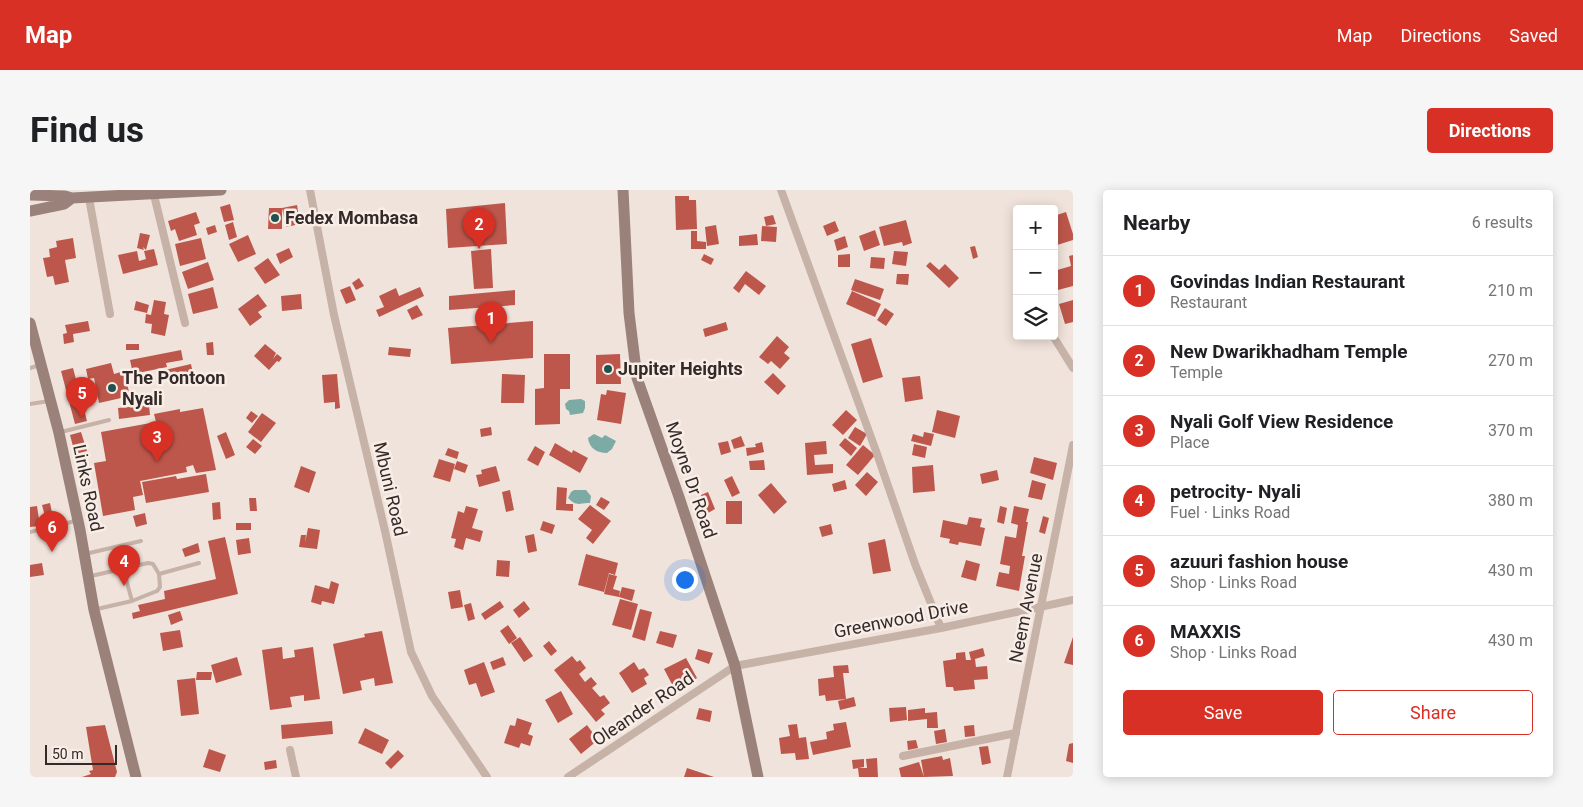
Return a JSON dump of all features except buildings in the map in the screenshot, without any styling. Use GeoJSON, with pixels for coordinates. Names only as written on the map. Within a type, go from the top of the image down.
{"type":"FeatureCollection","features":[{"type":"Feature","properties":{"kind":"main road"},"geometry":{"type":"LineString","coordinates":[[30,195],[89,198],[221,190]]}},
{"type":"Feature","properties":{"kind":"main road","name":"Moyne Dr Road"},"geometry":{"type":"LineString","coordinates":[[623,190],[628,313],[637,378],[735,666],[758,777]]}},
{"type":"Feature","properties":{"kind":"main road"},"geometry":{"type":"LineString","coordinates":[[30,211],[64,204],[72,198]]}},
{"type":"Feature","properties":{"kind":"main road","name":"Links Road"},"geometry":{"type":"LineString","coordinates":[[30,323],[35,366],[49,402],[58,433],[78,521],[94,610],[136,777]]}},
{"type":"Feature","properties":{"kind":"street","name":"Mbuni Road"},"geometry":{"type":"LineString","coordinates":[[310,190],[334,315],[385,531],[411,652],[432,696],[487,777]]}},
{"type":"Feature","properties":{"kind":"street"},"geometry":{"type":"LineString","coordinates":[[781,190],[915,564],[941,628]]}},
{"type":"Feature","properties":{"kind":"street"},"geometry":{"type":"LineString","coordinates":[[154,195],[185,322]]}},
{"type":"Feature","properties":{"kind":"street"},"geometry":{"type":"LineString","coordinates":[[89,198],[110,314]]}},
{"type":"Feature","properties":{"kind":"street"},"geometry":{"type":"LineString","coordinates":[[1056,340],[1073,368]]}},
{"type":"Feature","properties":{"kind":"street","name":"Neem Avenue"},"geometry":{"type":"LineString","coordinates":[[1007,777],[1073,445]]}},
{"type":"Feature","properties":{"kind":"street","name":"Greenwood Drive"},"geometry":{"type":"LineString","coordinates":[[735,666],[941,628],[1073,600]]}},
{"type":"Feature","properties":{"kind":"street","name":"Oleander Road"},"geometry":{"type":"LineString","coordinates":[[569,776],[735,666]]}},
{"type":"Feature","properties":{"kind":"street"},"geometry":{"type":"LineString","coordinates":[[902,756],[1016,733]]}},
{"type":"Feature","properties":{"kind":"street"},"geometry":{"type":"LineString","coordinates":[[290,750],[296,777]]}},
{"type":"Feature","properties":{"kind":"lane"},"geometry":{"type":"LineString","coordinates":[[30,404],[49,402]]}},
{"type":"Feature","properties":{"kind":"lane"},"geometry":{"type":"LineString","coordinates":[[58,433],[109,420]]}},
{"type":"Feature","properties":{"kind":"lane"},"geometry":{"type":"LineString","coordinates":[[30,532],[78,521]]}},
{"type":"Feature","properties":{"kind":"lane"},"geometry":{"type":"LineString","coordinates":[[84,554],[141,541]]}},
{"type":"Feature","properties":{"kind":"lane"},"geometry":{"type":"LineString","coordinates":[[88,576],[148,563],[153,564],[159,574],[160,587],[157,591],[132,601],[94,610]]}},
{"type":"Feature","properties":{"kind":"lane"},"geometry":{"type":"LineString","coordinates":[[159,574],[199,563]]}},
{"type":"Feature","properties":{"kind":"lane"},"geometry":{"type":"LineString","coordinates":[[122,568],[132,601]]}},
{"type":"Feature","properties":{"kind":"water"},"geometry":{"type":"Polygon","coordinates":[[[581,399],[585,401],[583,413],[570,415],[565,404],[569,400],[581,399]]]}},
{"type":"Feature","properties":{"kind":"water"},"geometry":{"type":"Polygon","coordinates":[[[594,434],[602,438],[605,435],[616,441],[612,449],[607,453],[594,449],[590,445],[588,438],[594,434]]]}},
{"type":"Feature","properties":{"kind":"water"},"geometry":{"type":"Polygon","coordinates":[[[574,490],[586,490],[591,496],[590,503],[577,504],[571,501],[568,498],[574,490]]]}},
{"type":"Feature","properties":{"kind":"place","name":"Fedex Mombasa"},"geometry":{"type":"Point","coordinates":[275,218]}},
{"type":"Feature","properties":{"kind":"place","name":"New Dwarikhadham Temple"},"geometry":{"type":"Point","coordinates":[479,249]}},
{"type":"Feature","properties":{"kind":"place","name":"Govindas Indian Restaurant"},"geometry":{"type":"Point","coordinates":[491,343]}},
{"type":"Feature","properties":{"kind":"place","name":"Jupiter Heights"},"geometry":{"type":"Point","coordinates":[608,369]}},
{"type":"Feature","properties":{"kind":"place","name":"The Pontoon Nyali"},"geometry":{"type":"Point","coordinates":[112,388]}},
{"type":"Feature","properties":{"kind":"place","name":"azuuri fashion house"},"geometry":{"type":"Point","coordinates":[82,418]}},
{"type":"Feature","properties":{"kind":"place","name":"Nyali Golf View Residence"},"geometry":{"type":"Point","coordinates":[157,462]}},
{"type":"Feature","properties":{"kind":"place","name":"MAXXIS"},"geometry":{"type":"Point","coordinates":[52,552]}},
{"type":"Feature","properties":{"kind":"place","name":"petrocity- Nyali"},"geometry":{"type":"Point","coordinates":[124,586]}}]}
